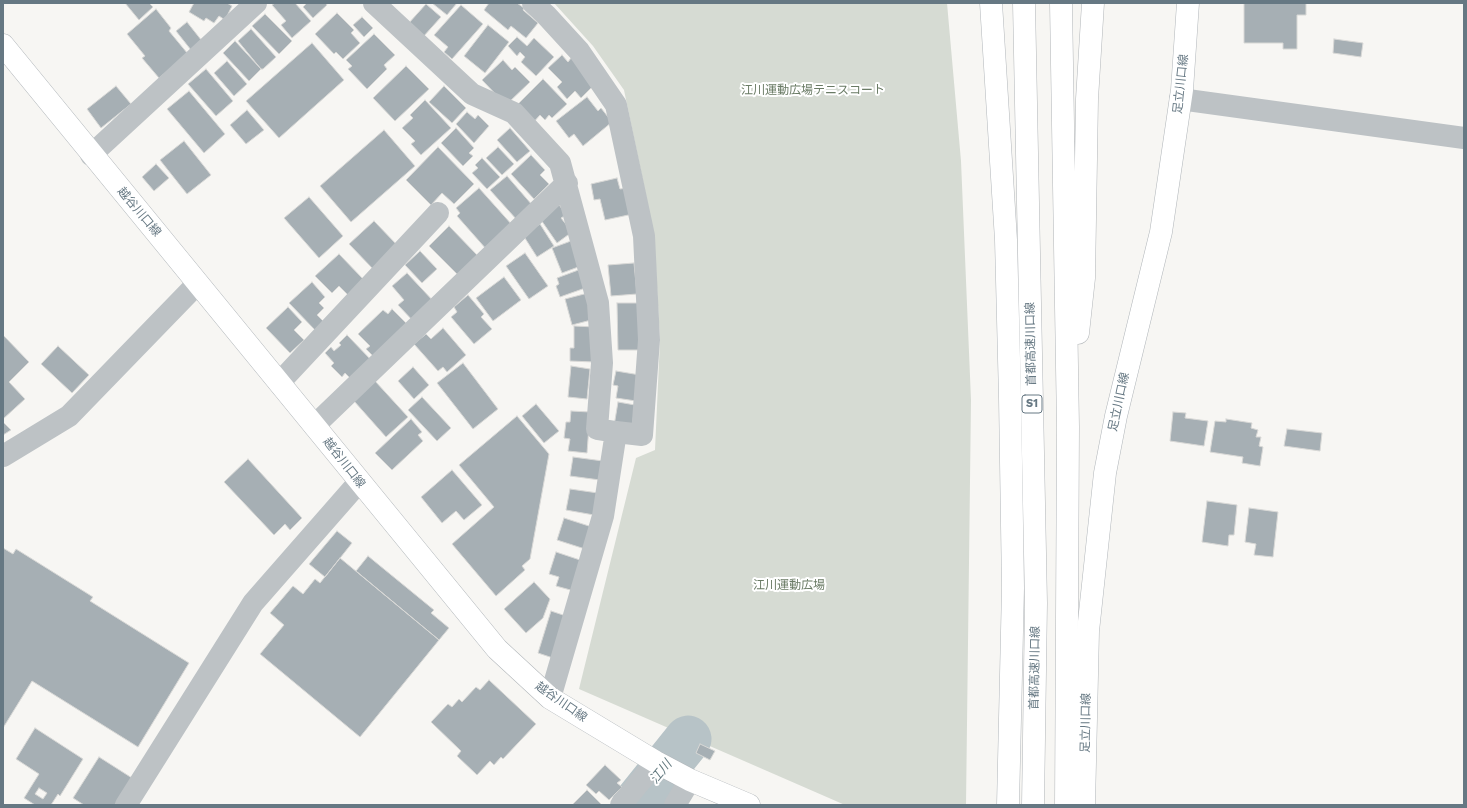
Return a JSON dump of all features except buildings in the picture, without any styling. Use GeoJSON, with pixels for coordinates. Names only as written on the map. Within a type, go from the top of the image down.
{"type":"FeatureCollection","features":[{"type":"Feature","properties":{"kind":"main road"},"geometry":{"type":"LineString","coordinates":[[991,3],[1006,240],[1010,398],[1013,588],[1008,805]]}},
{"type":"Feature","properties":{"kind":"main road","name":"首都高速川口線"},"geometry":{"type":"LineString","coordinates":[[1024,3],[1036,603],[1033,805]]}},
{"type":"Feature","properties":{"kind":"main road"},"geometry":{"type":"LineString","coordinates":[[1061,3],[1068,427],[1066,805]]}},
{"type":"Feature","properties":{"kind":"main road"},"geometry":{"type":"LineString","coordinates":[[1068,427],[1084,278],[1087,100],[1093,3]]}},
{"type":"Feature","properties":{"kind":"main road","name":"足立川口線"},"geometry":{"type":"LineString","coordinates":[[1084,805],[1088,631],[1105,473],[1119,402],[1161,232],[1180,99],[1188,3]]}},
{"type":"Feature","properties":{"kind":"main road","name":"越谷川口線"},"geometry":{"type":"LineString","coordinates":[[3,45],[91,155],[496,650],[550,698],[656,762],[690,780],[749,805]]}},
{"type":"Feature","properties":{"kind":"street"},"geometry":{"type":"LineString","coordinates":[[91,155],[256,3]]}},
{"type":"Feature","properties":{"kind":"street"},"geometry":{"type":"LineString","coordinates":[[374,3],[472,94],[514,113],[560,164],[567,183],[598,303],[602,363],[597,429],[642,435],[649,340],[644,236],[616,105],[579,52],[546,15],[533,3]]}},
{"type":"Feature","properties":{"kind":"street"},"geometry":{"type":"LineString","coordinates":[[1180,99],[1464,138]]}},
{"type":"Feature","properties":{"kind":"street"},"geometry":{"type":"LineString","coordinates":[[314,426],[567,183]]}},
{"type":"Feature","properties":{"kind":"street"},"geometry":{"type":"LineString","coordinates":[[279,383],[438,213]]}},
{"type":"Feature","properties":{"kind":"street"},"geometry":{"type":"LineString","coordinates":[[3,456],[69,416],[197,284]]}},
{"type":"Feature","properties":{"kind":"street"},"geometry":{"type":"LineString","coordinates":[[550,698],[603,516],[616,432]]}},
{"type":"Feature","properties":{"kind":"street"},"geometry":{"type":"LineString","coordinates":[[126,805],[253,603],[358,482]]}},
{"type":"Feature","properties":{"kind":"street"},"geometry":{"type":"LineString","coordinates":[[621,805],[656,762]]}},
{"type":"Feature","properties":{"kind":"street"},"geometry":{"type":"LineString","coordinates":[[675,805],[690,780]]}},
{"type":"Feature","properties":{"kind":"green space","name":"江川運動広場"},"geometry":{"type":"Polygon","coordinates":[[[554,3],[947,3],[961,161],[971,400],[966,805],[845,805],[579,689],[636,458],[655,450],[660,340],[654,234],[624,90],[593,46],[554,3]]]}},
{"type":"Feature","properties":{"kind":"waterway","name":"江川"},"geometry":{"type":"LineString","coordinates":[[635,805],[688,739]]}},
{"type":"Feature","properties":{"kind":"park label","name":"江川運動広場テニスコート"},"geometry":{"type":"Point","coordinates":[813,90]}}]}
